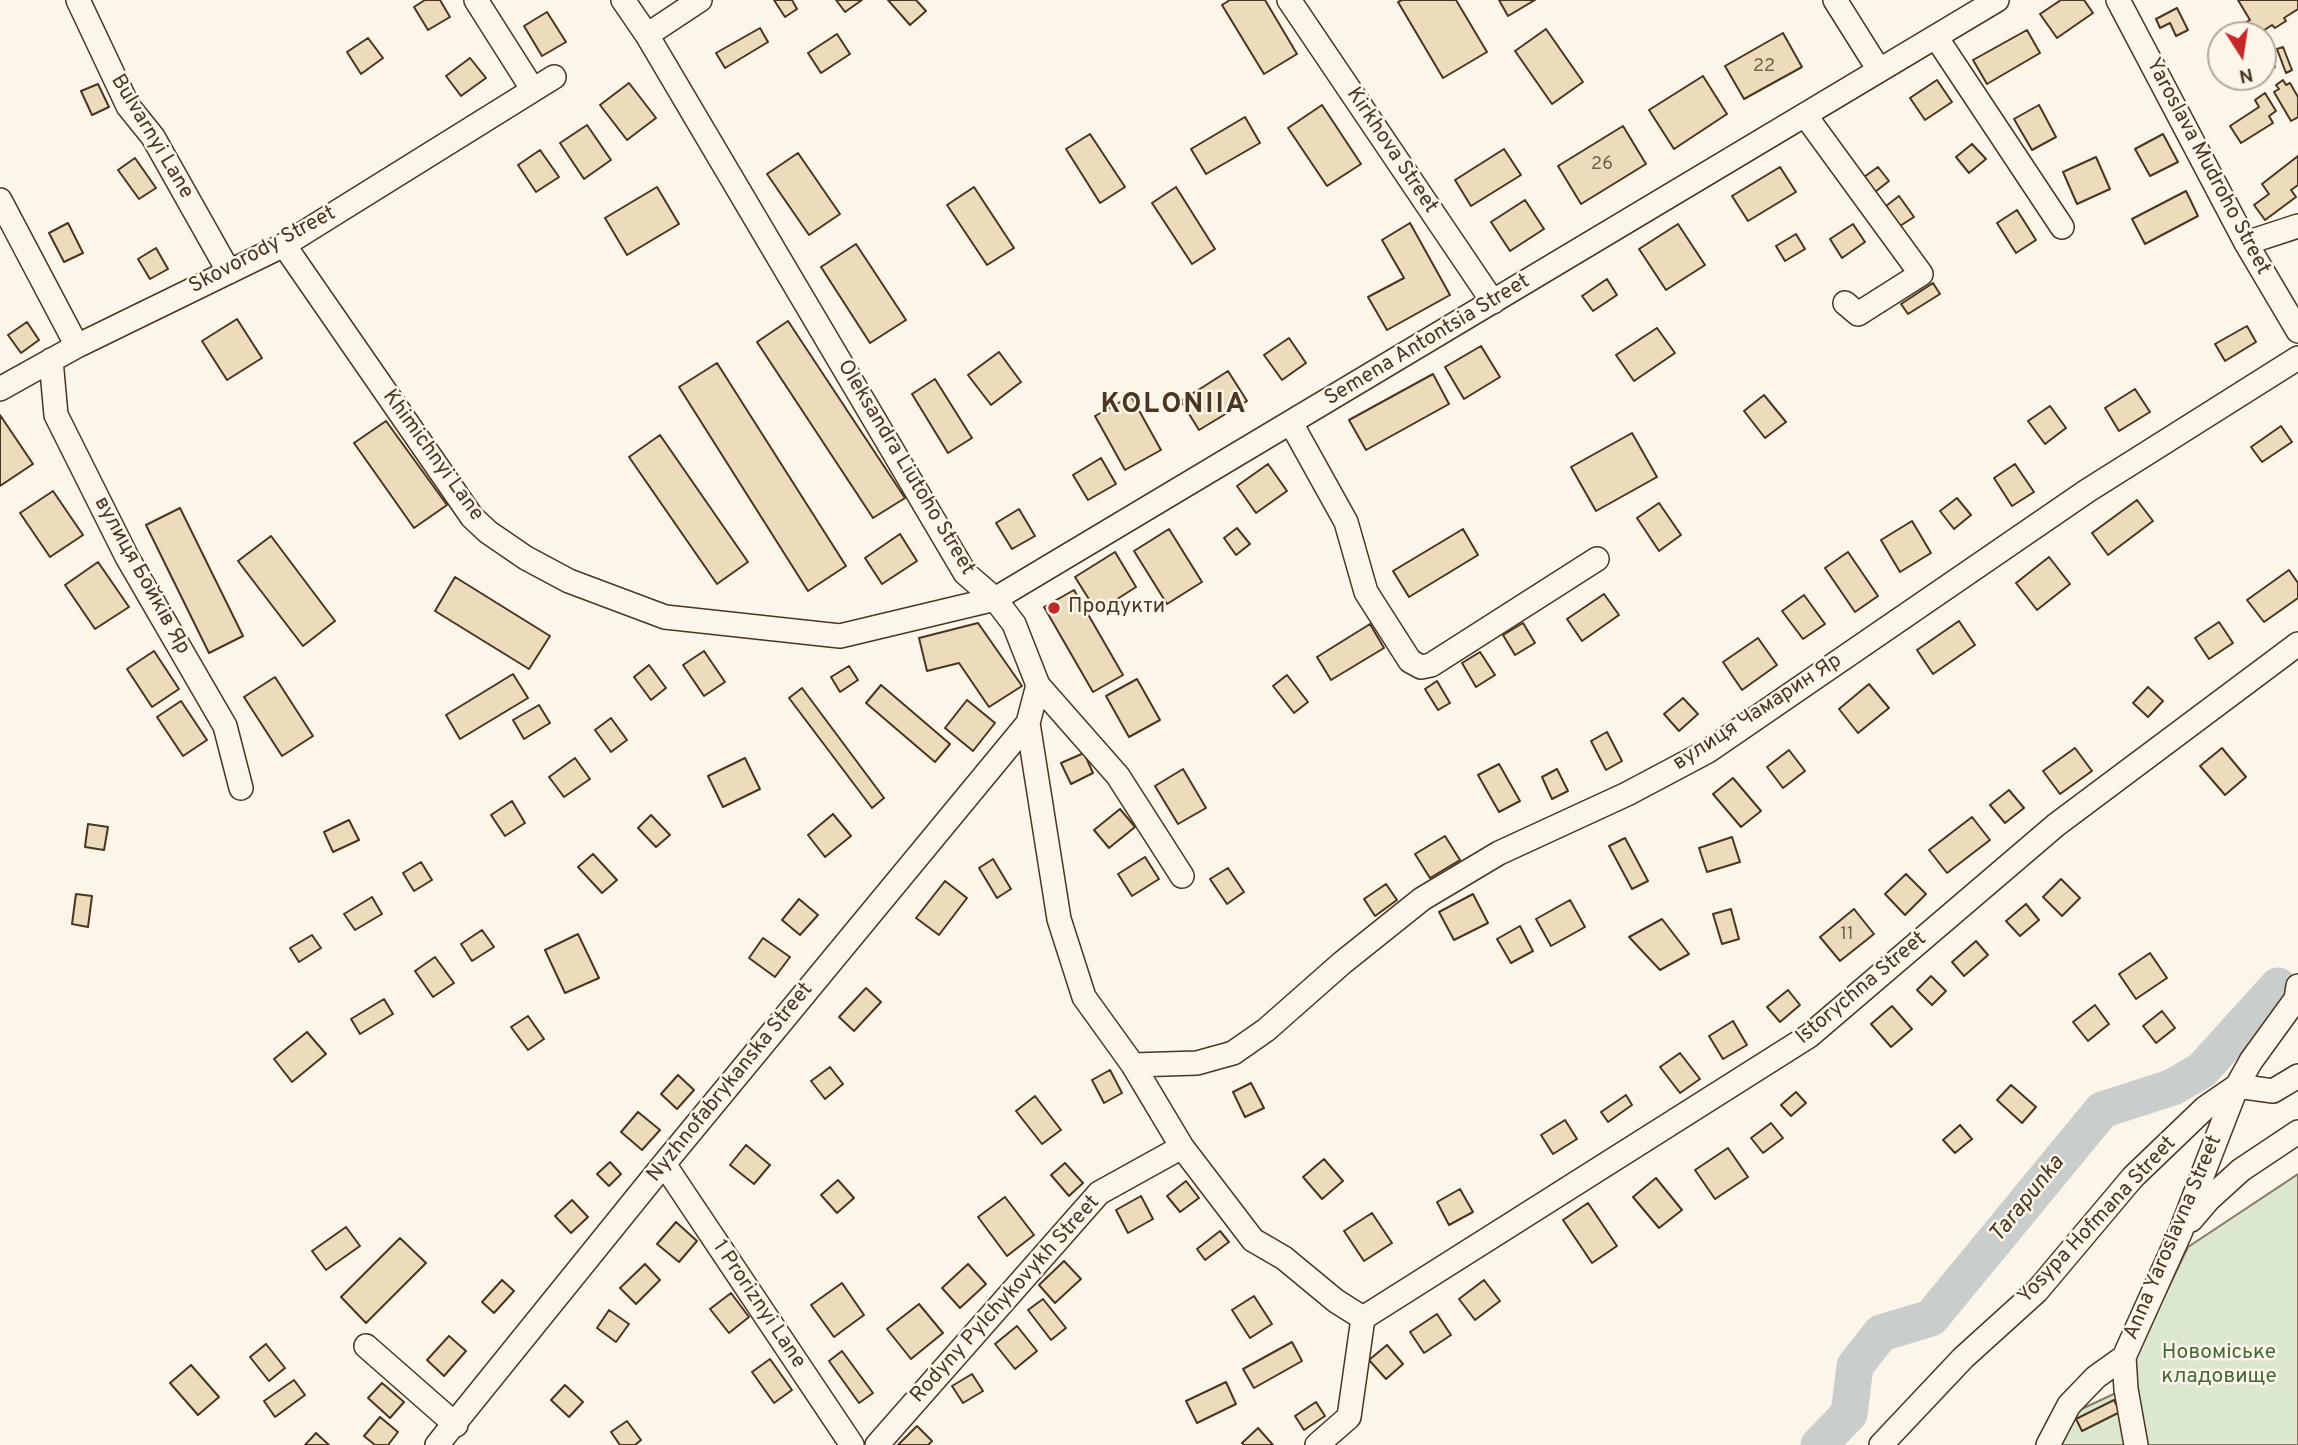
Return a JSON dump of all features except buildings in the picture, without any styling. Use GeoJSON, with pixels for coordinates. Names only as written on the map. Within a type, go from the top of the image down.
{"type":"FeatureCollection","features":[{"type":"Feature","properties":{"kind":"street","name":"Bulvarnyi Lane"},"geometry":{"type":"LineString","coordinates":[[78,0],[128,106],[153,137],[229,272]]}},
{"type":"Feature","properties":{"kind":"street"},"geometry":{"type":"LineString","coordinates":[[477,0],[533,90]]}},
{"type":"Feature","properties":{"kind":"street","name":"Oleksandra Liutoho Street"},"geometry":{"type":"LineString","coordinates":[[623,0],[647,35],[965,573],[995,600],[1014,624],[1038,685],[1118,776],[1182,876]]}},
{"type":"Feature","properties":{"kind":"street"},"geometry":{"type":"LineString","coordinates":[[647,35],[700,0]]}},
{"type":"Feature","properties":{"kind":"street","name":"Kirkhova Street"},"geometry":{"type":"LineString","coordinates":[[1289,0],[1493,302]]}},
{"type":"Feature","properties":{"kind":"street"},"geometry":{"type":"LineString","coordinates":[[1835,0],[1879,70]]}},
{"type":"Feature","properties":{"kind":"street","name":"Semena Antontsia Street"},"geometry":{"type":"LineString","coordinates":[[840,636],[995,600],[1997,0]]}},
{"type":"Feature","properties":{"kind":"street","name":"Yaroslava Mudroho Street"},"geometry":{"type":"LineString","coordinates":[[2118,0],[2246,243],[2298,331]]}},
{"type":"Feature","properties":{"kind":"street"},"geometry":{"type":"LineString","coordinates":[[1936,37],[2062,228]]}},
{"type":"Feature","properties":{"kind":"street","name":"Skovorody Street"},"geometry":{"type":"LineString","coordinates":[[0,389],[77,346],[284,245],[554,77]]}},
{"type":"Feature","properties":{"kind":"street"},"geometry":{"type":"LineString","coordinates":[[1805,115],[1921,274],[1858,314],[1845,303]]}},
{"type":"Feature","properties":{"kind":"street"},"geometry":{"type":"LineString","coordinates":[[0,200],[77,346]]}},
{"type":"Feature","properties":{"kind":"street"},"geometry":{"type":"LineString","coordinates":[[2246,243],[2298,226]]}},
{"type":"Feature","properties":{"kind":"street","name":"Khimichnyi Lane"},"geometry":{"type":"LineString","coordinates":[[284,245],[472,517],[488,532],[526,558],[569,582],[665,617],[840,636]]}},
{"type":"Feature","properties":{"kind":"street","name":"вулиця Чамарин Яр"},"geometry":{"type":"LineString","coordinates":[[1133,1065],[1197,1063],[1233,1053],[1266,1030],[1342,963],[1422,899],[1499,853],[1627,794],[1708,751],[2087,491],[2298,358]]}},
{"type":"Feature","properties":{"kind":"street","name":"вулиця Бойків Яр"},"geometry":{"type":"LineString","coordinates":[[51,360],[56,415],[128,557],[225,726],[241,788]]}},
{"type":"Feature","properties":{"kind":"street"},"geometry":{"type":"LineString","coordinates":[[1291,423],[1346,522],[1366,592],[1410,661],[1421,667],[1431,665],[1597,559]]}},
{"type":"Feature","properties":{"kind":"street","name":"Istorychna Street"},"geometry":{"type":"LineString","coordinates":[[1363,1318],[1809,1036],[2056,825],[2298,644]]}},
{"type":"Feature","properties":{"kind":"street"},"geometry":{"type":"LineString","coordinates":[[1038,685],[1028,723],[1059,919],[1084,997],[1133,1065],[1182,1147],[1253,1240],[1284,1258],[1336,1301],[1363,1318],[1349,1417],[1317,1445]]}},
{"type":"Feature","properties":{"kind":"street","name":"Nyzhnofabrykanska Street"},"geometry":{"type":"LineString","coordinates":[[437,1445],[456,1425],[664,1164],[1028,723]]}},
{"type":"Feature","properties":{"kind":"street","name":"Yosypa Hofmana Street"},"geometry":{"type":"LineString","coordinates":[[1881,1445],[1963,1358],[2037,1291],[2133,1177],[2205,1108],[2236,1086],[2250,1061],[2296,999],[2298,986]]}},
{"type":"Feature","properties":{"kind":"street"},"geometry":{"type":"LineString","coordinates":[[2236,1086],[2273,1091],[2298,1076]]}},
{"type":"Feature","properties":{"kind":"street","name":"Anna Yaroslavna Street"},"geometry":{"type":"LineString","coordinates":[[2048,1445],[2069,1405],[2096,1377],[2124,1357],[2180,1233],[2236,1086]]}},
{"type":"Feature","properties":{"kind":"street"},"geometry":{"type":"LineString","coordinates":[[2180,1233],[2209,1199],[2241,1170],[2298,1132]]}},
{"type":"Feature","properties":{"kind":"street","name":"Rodyny Pylchykovykh Street"},"geometry":{"type":"LineString","coordinates":[[877,1445],[1099,1193],[1182,1147]]}},
{"type":"Feature","properties":{"kind":"street","name":"1 Proriznyi Lane"},"geometry":{"type":"LineString","coordinates":[[664,1164],[852,1445]]}},
{"type":"Feature","properties":{"kind":"street"},"geometry":{"type":"LineString","coordinates":[[366,1346],[456,1425]]}},
{"type":"Feature","properties":{"kind":"street"},"geometry":{"type":"LineString","coordinates":[[2124,1357],[2126,1389],[2136,1445]]}},
{"type":"Feature","properties":{"kind":"green space","name":"Новоміське кладовище"},"geometry":{"type":"Polygon","coordinates":[[[2298,1174],[2298,1445],[2057,1445],[2071,1414],[2118,1392],[2188,1247],[2298,1174]]]}},
{"type":"Feature","properties":{"kind":"waterway","name":"Tarapunka"},"geometry":{"type":"LineString","coordinates":[[1819,1445],[1849,1414],[1855,1366],[1881,1333],[1931,1318],[2102,1110],[2173,1087],[2202,1070],[2278,986]]}},
{"type":"Feature","properties":{"kind":"place","name":"Продукти"},"geometry":{"type":"Point","coordinates":[1054,608]}},
{"type":"Feature","properties":{"kind":"district","name":"KOLONIIA"},"geometry":{"type":"Point","coordinates":[1174,406]}}]}
